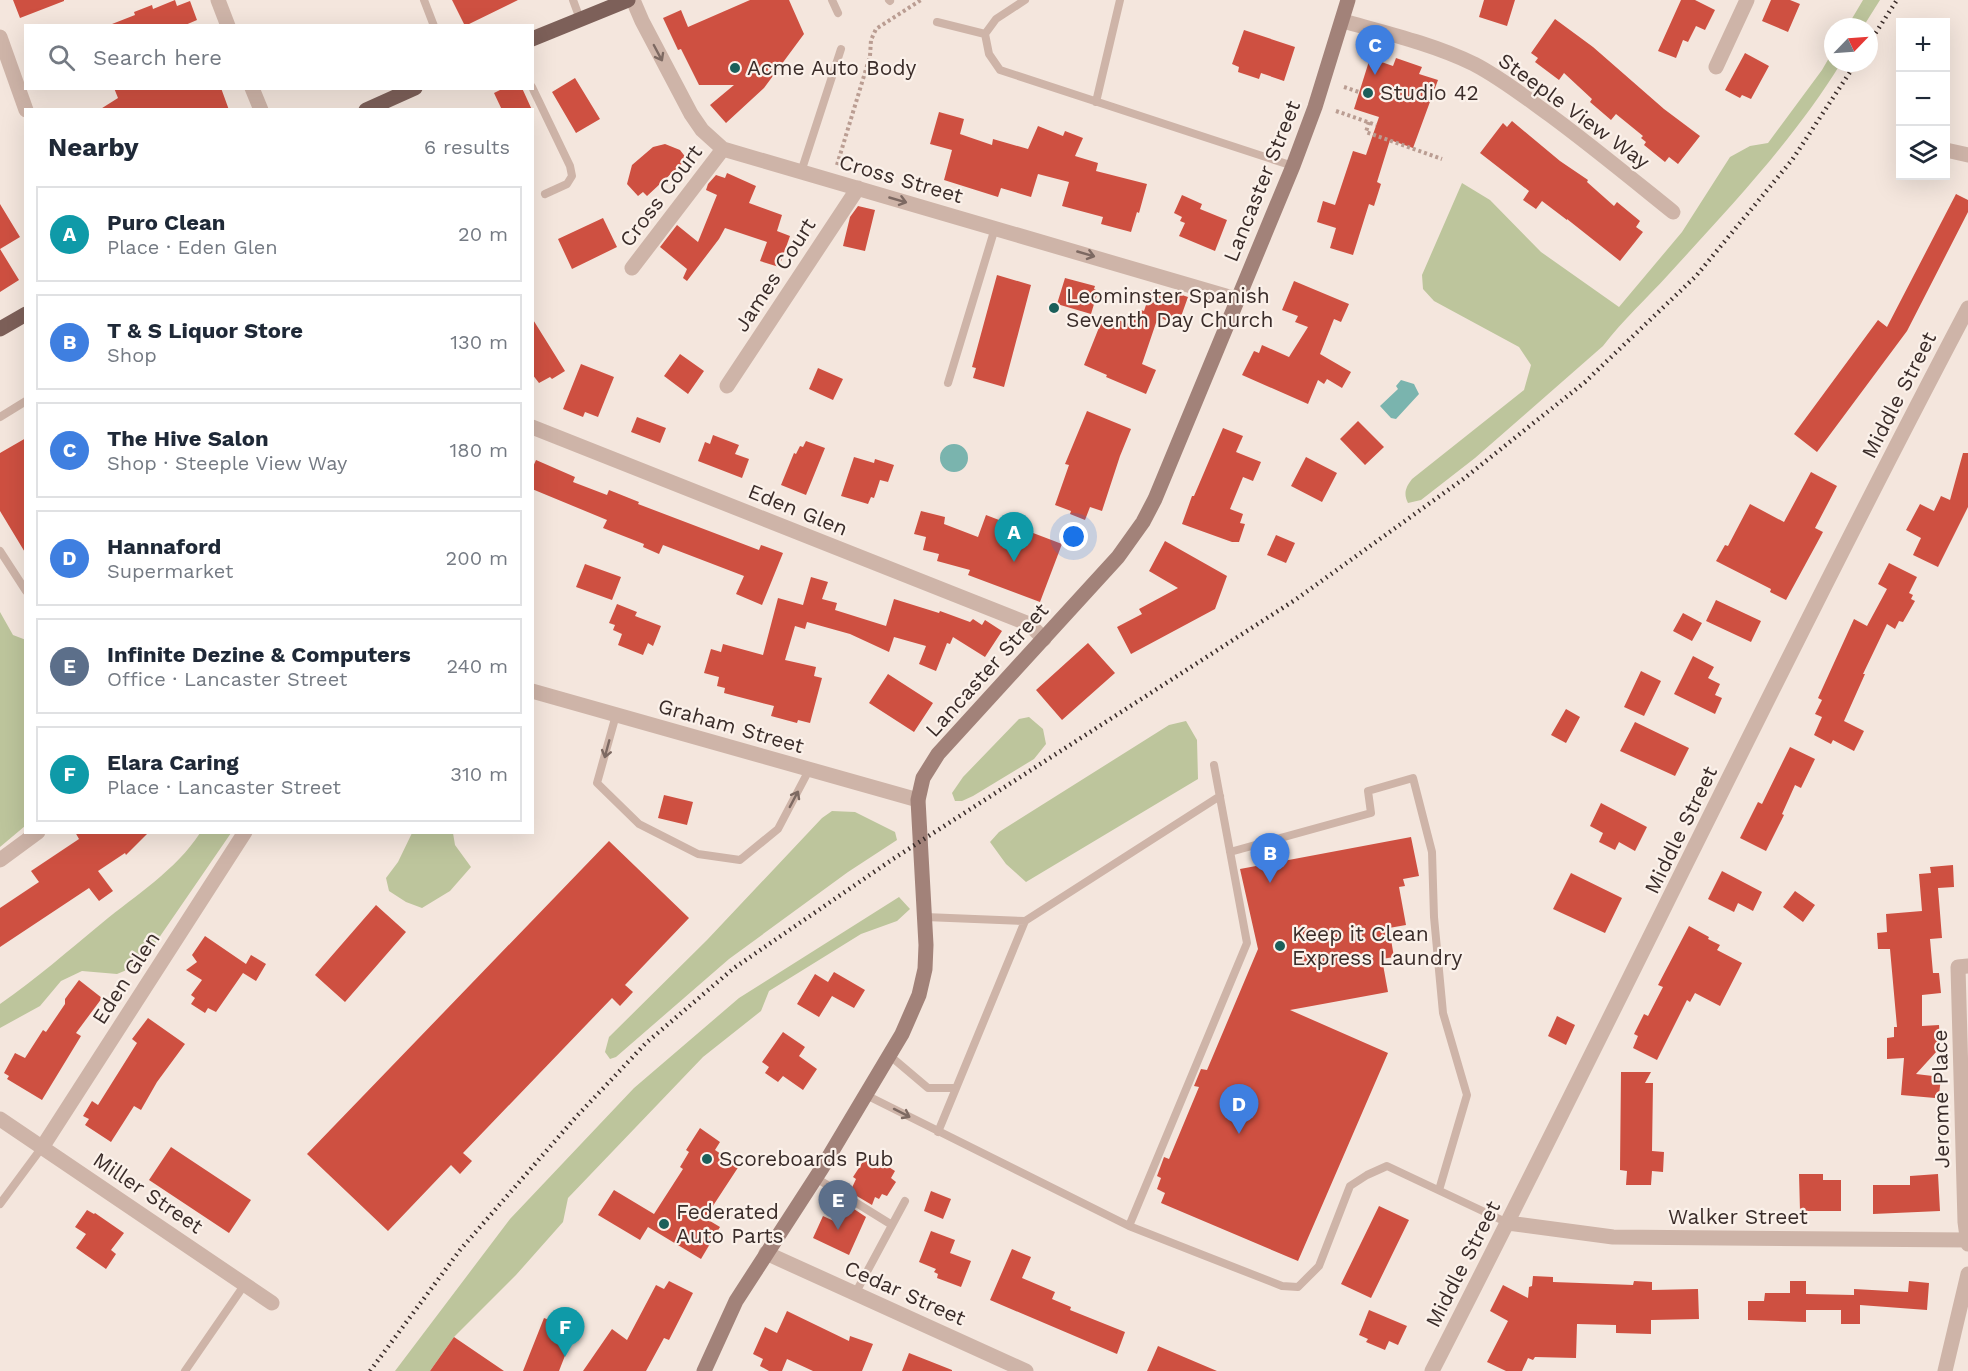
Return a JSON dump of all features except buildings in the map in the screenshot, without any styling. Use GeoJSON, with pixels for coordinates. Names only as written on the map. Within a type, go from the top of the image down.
{"type":"FeatureCollection","features":[{"type":"Feature","properties":{"kind":"main road"},"geometry":{"type":"LineString","coordinates":[[534,38],[628,0]]}},
{"type":"Feature","properties":{"kind":"main road","name":"Lancaster Street"},"geometry":{"type":"LineString","coordinates":[[704,1371],[736,1301],[816,1178],[866,1095],[902,1034],[919,995],[925,969],[925,917],[918,800],[923,778],[938,754],[1118,557],[1143,522],[1155,499],[1293,166],[1315,107],[1348,0]]}},
{"type":"Feature","properties":{"kind":"main road"},"geometry":{"type":"LineString","coordinates":[[370,108],[411,90]]}},
{"type":"Feature","properties":{"kind":"main road"},"geometry":{"type":"LineString","coordinates":[[0,329],[24,315]]}},
{"type":"Feature","properties":{"kind":"street"},"geometry":{"type":"LineString","coordinates":[[218,0],[227,24]]}},
{"type":"Feature","properties":{"kind":"street","name":"Cross Street"},"geometry":{"type":"LineString","coordinates":[[633,0],[691,114],[702,130],[723,149],[1236,299]]}},
{"type":"Feature","properties":{"kind":"street"},"geometry":{"type":"LineString","coordinates":[[1716,67],[1747,0]]}},
{"type":"Feature","properties":{"kind":"street","name":"Steeple View Way"},"geometry":{"type":"LineString","coordinates":[[1343,21],[1437,49],[1472,63],[1509,84],[1588,143],[1673,212]]}},
{"type":"Feature","properties":{"kind":"street"},"geometry":{"type":"LineString","coordinates":[[0,37],[25,108]]}},
{"type":"Feature","properties":{"kind":"street"},"geometry":{"type":"LineString","coordinates":[[253,90],[260,108]]}},
{"type":"Feature","properties":{"kind":"street","name":"Cross Court"},"geometry":{"type":"LineString","coordinates":[[632,268],[723,149]]}},
{"type":"Feature","properties":{"kind":"street"},"geometry":{"type":"LineString","coordinates":[[1950,151],[1968,155]]}},
{"type":"Feature","properties":{"kind":"street","name":"James Court"},"geometry":{"type":"LineString","coordinates":[[727,386],[858,188]]}},
{"type":"Feature","properties":{"kind":"street","name":"Middle Street"},"geometry":{"type":"LineString","coordinates":[[1432,1371],[1804,628],[1968,308]]}},
{"type":"Feature","properties":{"kind":"street","name":"Eden Glen"},"geometry":{"type":"LineString","coordinates":[[534,428],[1029,624],[1044,639]]}},
{"type":"Feature","properties":{"kind":"street","name":"Graham Street"},"geometry":{"type":"LineString","coordinates":[[534,692],[918,800]]}},
{"type":"Feature","properties":{"kind":"street"},"geometry":{"type":"LineString","coordinates":[[0,860],[35,834]]}},
{"type":"Feature","properties":{"kind":"street","name":"Eden Glen"},"geometry":{"type":"LineString","coordinates":[[43,1146],[243,834]]}},
{"type":"Feature","properties":{"kind":"street","name":"Jerome Place"},"geometry":{"type":"LineString","coordinates":[[1968,966],[1958,967],[1965,1222],[1968,1242]]}},
{"type":"Feature","properties":{"kind":"street","name":"Miller Street"},"geometry":{"type":"LineString","coordinates":[[0,1119],[272,1303]]}},
{"type":"Feature","properties":{"kind":"street","name":"Walker Street"},"geometry":{"type":"LineString","coordinates":[[1508,1222],[1613,1237],[1968,1242]]}},
{"type":"Feature","properties":{"kind":"street","name":"Cedar Street"},"geometry":{"type":"LineString","coordinates":[[766,1253],[1026,1371]]}},
{"type":"Feature","properties":{"kind":"street"},"geometry":{"type":"LineString","coordinates":[[1945,1371],[1955,1320],[1968,1274]]}},
{"type":"Feature","properties":{"kind":"lane"},"geometry":{"type":"LineString","coordinates":[[423,0],[433,24]]}},
{"type":"Feature","properties":{"kind":"lane"},"geometry":{"type":"LineString","coordinates":[[573,0],[580,19]]}},
{"type":"Feature","properties":{"kind":"lane"},"geometry":{"type":"LineString","coordinates":[[832,0],[838,14]]}},
{"type":"Feature","properties":{"kind":"lane"},"geometry":{"type":"LineString","coordinates":[[1025,0],[996,19],[985,34],[989,54],[1000,70],[1293,166]]}},
{"type":"Feature","properties":{"kind":"lane"},"geometry":{"type":"LineString","coordinates":[[1096,102],[1120,0]]}},
{"type":"Feature","properties":{"kind":"lane"},"geometry":{"type":"LineString","coordinates":[[937,22],[985,34]]}},
{"type":"Feature","properties":{"kind":"lane"},"geometry":{"type":"LineString","coordinates":[[801,172],[841,49]]}},
{"type":"Feature","properties":{"kind":"lane"},"geometry":{"type":"LineString","coordinates":[[533,90],[570,166],[572,176],[567,184],[545,194]]}},
{"type":"Feature","properties":{"kind":"lane"},"geometry":{"type":"LineString","coordinates":[[948,382],[994,228]]}},
{"type":"Feature","properties":{"kind":"lane"},"geometry":{"type":"LineString","coordinates":[[0,417],[24,402]]}},
{"type":"Feature","properties":{"kind":"lane"},"geometry":{"type":"LineString","coordinates":[[0,551],[24,588]]}},
{"type":"Feature","properties":{"kind":"lane"},"geometry":{"type":"LineString","coordinates":[[616,715],[597,783],[639,824],[698,854],[740,860],[778,829],[809,770]]}},
{"type":"Feature","properties":{"kind":"lane"},"geometry":{"type":"LineString","coordinates":[[1129,1226],[1246,943],[1214,765]]}},
{"type":"Feature","properties":{"kind":"lane"},"geometry":{"type":"LineString","coordinates":[[1230,852],[1371,813],[1368,791],[1413,778],[1432,852],[1434,917],[1443,1013],[1467,1095],[1439,1190]]}},
{"type":"Feature","properties":{"kind":"lane"},"geometry":{"type":"LineString","coordinates":[[938,1132],[1025,921],[1220,796]]}},
{"type":"Feature","properties":{"kind":"lane"},"geometry":{"type":"LineString","coordinates":[[925,917],[1025,921]]}},
{"type":"Feature","properties":{"kind":"lane"},"geometry":{"type":"LineString","coordinates":[[889,1055],[928,1088],[956,1088]]}},
{"type":"Feature","properties":{"kind":"lane"},"geometry":{"type":"LineString","coordinates":[[866,1095],[1129,1226],[1282,1286],[1298,1287],[1319,1266],[1350,1186],[1387,1166],[1508,1222]]}},
{"type":"Feature","properties":{"kind":"lane"},"geometry":{"type":"LineString","coordinates":[[0,1204],[43,1146]]}},
{"type":"Feature","properties":{"kind":"lane"},"geometry":{"type":"LineString","coordinates":[[816,1178],[892,1226]]}},
{"type":"Feature","properties":{"kind":"lane"},"geometry":{"type":"LineString","coordinates":[[855,1294],[905,1201]]}},
{"type":"Feature","properties":{"kind":"lane"},"geometry":{"type":"LineString","coordinates":[[185,1371],[244,1284]]}},
{"type":"Feature","properties":{"kind":"path"},"geometry":{"type":"LineString","coordinates":[[907,9],[908,0]]}},
{"type":"Feature","properties":{"kind":"path"},"geometry":{"type":"LineString","coordinates":[[837,165],[870,56],[873,33],[919,0]]}},
{"type":"Feature","properties":{"kind":"path"},"geometry":{"type":"LineString","coordinates":[[1344,87],[1359,92]]}},
{"type":"Feature","properties":{"kind":"path"},"geometry":{"type":"LineString","coordinates":[[1336,111],[1376,125]]}},
{"type":"Feature","properties":{"kind":"path"},"geometry":{"type":"LineString","coordinates":[[1369,122],[1366,132],[1442,159]]}},
{"type":"Feature","properties":{"kind":"green space"},"geometry":{"type":"Polygon","coordinates":[[[1863,0],[1880,0],[1869,18],[1852,18],[1863,0]]]}},
{"type":"Feature","properties":{"kind":"green space"},"geometry":{"type":"Polygon","coordinates":[[[1824,67],[1824,72],[1835,72],[1781,147],[1737,199],[1603,346],[1475,458],[1421,500],[1408,503],[1406,490],[1412,479],[1524,390],[1531,365],[1519,347],[1434,301],[1423,289],[1422,275],[1462,183],[1490,200],[1541,252],[1619,307],[1682,232],[1730,157],[1750,146],[1768,143],[1824,67]]]}},
{"type":"Feature","properties":{"kind":"green space"},"geometry":{"type":"Polygon","coordinates":[[[0,612],[13,635],[24,639],[24,827],[0,847],[0,612]]]}},
{"type":"Feature","properties":{"kind":"green space"},"geometry":{"type":"Polygon","coordinates":[[[1029,717],[1043,729],[1046,744],[1034,759],[973,796],[962,801],[955,801],[952,793],[963,777],[1019,719],[1029,717]]]}},
{"type":"Feature","properties":{"kind":"green space"},"geometry":{"type":"Polygon","coordinates":[[[1186,721],[1197,740],[1198,779],[1026,882],[1006,864],[990,842],[999,832],[1169,725],[1186,721]]]}},
{"type":"Feature","properties":{"kind":"green space"},"geometry":{"type":"Polygon","coordinates":[[[832,811],[855,812],[895,832],[897,840],[848,872],[729,959],[616,1057],[610,1059],[605,1052],[609,1037],[707,940],[822,818],[832,811]]]}},
{"type":"Feature","properties":{"kind":"green space"},"geometry":{"type":"Polygon","coordinates":[[[199,834],[230,834],[141,964],[117,974],[82,971],[61,981],[40,1006],[0,1028],[0,1004],[155,881],[199,834]]]}},
{"type":"Feature","properties":{"kind":"green space"},"geometry":{"type":"Polygon","coordinates":[[[412,834],[453,834],[455,845],[471,867],[450,891],[422,908],[406,902],[389,891],[386,878],[398,862],[412,834]]]}},
{"type":"Feature","properties":{"kind":"green space"},"geometry":{"type":"Polygon","coordinates":[[[899,897],[910,909],[897,921],[861,934],[769,991],[761,1011],[703,1057],[568,1198],[563,1222],[516,1275],[454,1337],[430,1371],[395,1371],[510,1219],[634,1088],[739,998],[899,897]]]}},
{"type":"Feature","properties":{"kind":"water"},"geometry":{"type":"Polygon","coordinates":[[[1401,380],[1414,384],[1419,394],[1396,419],[1391,418],[1380,406],[1398,389],[1396,386],[1401,380]]]}},
{"type":"Feature","properties":{"kind":"water"},"geometry":{"type":"Polygon","coordinates":[[[954,444],[964,448],[968,458],[964,468],[954,472],[944,468],[940,458],[944,448],[954,444]]]}},
{"type":"Feature","properties":{"kind":"railway"},"geometry":{"type":"LineString","coordinates":[[1878,29],[1897,0]]}},
{"type":"Feature","properties":{"kind":"railway"},"geometry":{"type":"LineString","coordinates":[[370,1371],[460,1250],[575,1118],[646,1043],[734,968],[893,859],[1295,600],[1462,480],[1585,382],[1696,276],[1792,160],[1850,72]]}},
{"type":"Feature","properties":{"kind":"place","name":"Acme Auto Body"},"geometry":{"type":"Point","coordinates":[735,68]}},
{"type":"Feature","properties":{"kind":"place","name":"The Hive Salon"},"geometry":{"type":"Point","coordinates":[1375,75]}},
{"type":"Feature","properties":{"kind":"place","name":"Studio 42"},"geometry":{"type":"Point","coordinates":[1368,93]}},
{"type":"Feature","properties":{"kind":"place","name":"Leominster Spanish Seventh Day Church"},"geometry":{"type":"Point","coordinates":[1054,308]}},
{"type":"Feature","properties":{"kind":"place","name":"Puro Clean"},"geometry":{"type":"Point","coordinates":[1014,562]}},
{"type":"Feature","properties":{"kind":"place","name":"T & S Liquor Store"},"geometry":{"type":"Point","coordinates":[1270,883]}},
{"type":"Feature","properties":{"kind":"place","name":"Keep it Clean Express Laundry"},"geometry":{"type":"Point","coordinates":[1280,946]}},
{"type":"Feature","properties":{"kind":"place","name":"Hannaford"},"geometry":{"type":"Point","coordinates":[1239,1134]}},
{"type":"Feature","properties":{"kind":"place","name":"Scoreboards Pub"},"geometry":{"type":"Point","coordinates":[707,1159]}},
{"type":"Feature","properties":{"kind":"place","name":"Federated Auto Parts"},"geometry":{"type":"Point","coordinates":[664,1224]}},
{"type":"Feature","properties":{"kind":"place","name":"Infinite Dezine & Computers"},"geometry":{"type":"Point","coordinates":[838,1230]}},
{"type":"Feature","properties":{"kind":"place","name":"Elara Caring"},"geometry":{"type":"Point","coordinates":[565,1357]}}]}
